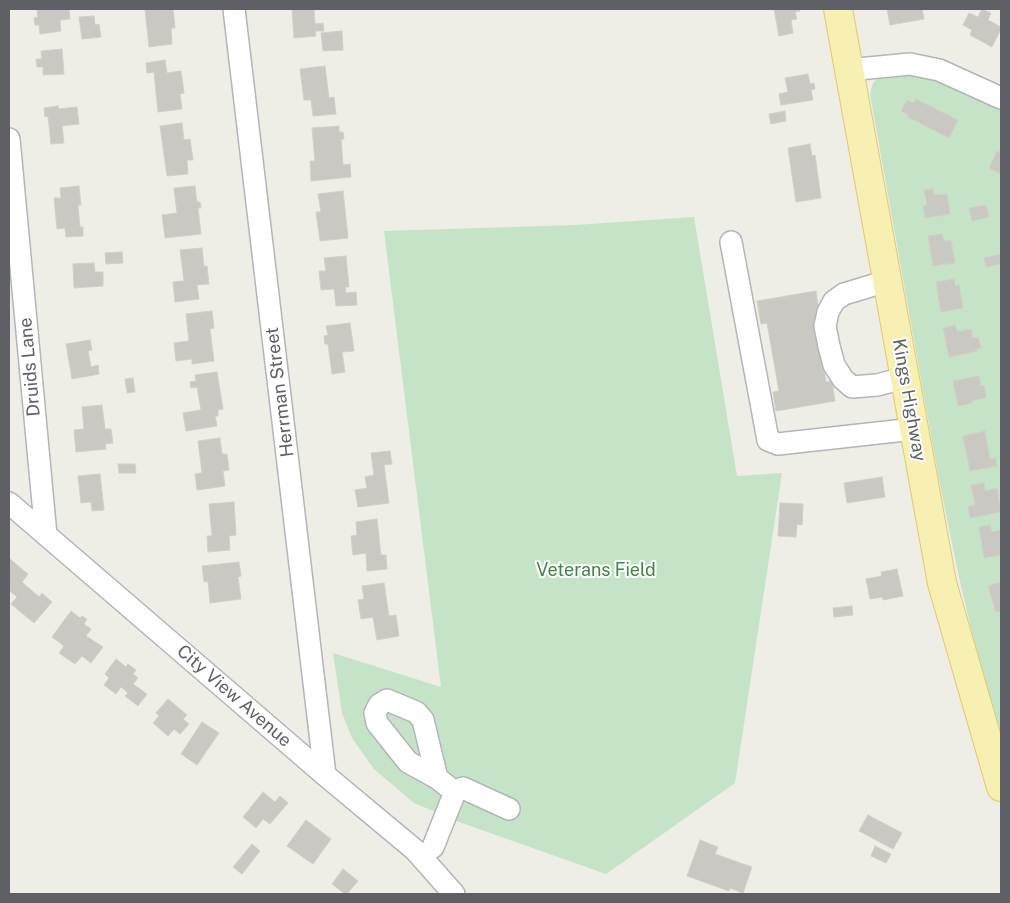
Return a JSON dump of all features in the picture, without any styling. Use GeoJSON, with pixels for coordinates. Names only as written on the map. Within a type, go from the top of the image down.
{"type":"FeatureCollection","features":[{"type":"Feature","properties":{"kind":"main road","name":"Kings Highway"},"geometry":{"type":"LineString","coordinates":[[838,9],[942,582],[1001,787]]}},
{"type":"Feature","properties":{"kind":"street","name":"Herrman Street"},"geometry":{"type":"LineString","coordinates":[[234,9],[325,775]]}},
{"type":"Feature","properties":{"kind":"street"},"geometry":{"type":"LineString","coordinates":[[848,70],[910,64],[939,70],[1001,98]]}},
{"type":"Feature","properties":{"kind":"street","name":"Druids Lane"},"geometry":{"type":"LineString","coordinates":[[9,139],[46,535]]}},
{"type":"Feature","properties":{"kind":"street"},"geometry":{"type":"LineString","coordinates":[[731,242],[768,440],[778,444],[914,429]]}},
{"type":"Feature","properties":{"kind":"street"},"geometry":{"type":"LineString","coordinates":[[887,281],[844,294],[834,301],[828,312],[825,326],[826,333],[834,365],[843,379],[852,387],[876,385],[904,378]]}},
{"type":"Feature","properties":{"kind":"street","name":"City View Avenue"},"geometry":{"type":"LineString","coordinates":[[9,503],[415,850],[454,894]]}},
{"type":"Feature","properties":{"kind":"street"},"geometry":{"type":"LineString","coordinates":[[437,778],[455,792]]}},
{"type":"Feature","properties":{"kind":"street"},"geometry":{"type":"LineString","coordinates":[[433,847],[455,792],[462,788],[509,809]]}},
{"type":"Feature","properties":{"kind":"green space"},"geometry":{"type":"Polygon","coordinates":[[[913,71],[1001,106],[1001,738],[974,642],[938,475],[870,94],[873,83],[883,76],[913,71]]]}},
{"type":"Feature","properties":{"kind":"green space","name":"Veterans Field"},"geometry":{"type":"Polygon","coordinates":[[[694,217],[737,476],[782,473],[735,783],[606,874],[459,822],[414,803],[374,769],[352,738],[342,713],[333,653],[441,687],[384,231],[575,225],[694,217]]]}},
{"type":"Feature","properties":{"kind":"building"},"geometry":{"type":"Polygon","coordinates":[[[69,9],[70,19],[60,20],[61,31],[40,34],[39,25],[35,25],[34,18],[38,17],[37,10],[69,9]]]}},
{"type":"Feature","properties":{"kind":"building"},"geometry":{"type":"Polygon","coordinates":[[[145,9],[173,9],[175,28],[171,28],[172,44],[149,47],[145,9]]]}},
{"type":"Feature","properties":{"kind":"building"},"geometry":{"type":"Polygon","coordinates":[[[292,9],[314,9],[315,24],[323,23],[324,31],[315,31],[316,36],[294,38],[292,9]]]}},
{"type":"Feature","properties":{"kind":"building"},"geometry":{"type":"Polygon","coordinates":[[[774,9],[800,9],[800,11],[795,12],[797,19],[791,20],[793,33],[779,36],[774,9]]]}},
{"type":"Feature","properties":{"kind":"building"},"geometry":{"type":"Polygon","coordinates":[[[887,9],[922,9],[924,19],[890,25],[887,9]]]}},
{"type":"Feature","properties":{"kind":"building"},"geometry":{"type":"Polygon","coordinates":[[[982,9],[991,13],[988,20],[1001,27],[992,47],[970,35],[972,30],[963,25],[969,13],[978,17],[982,9]]]}},
{"type":"Feature","properties":{"kind":"building"},"geometry":{"type":"Polygon","coordinates":[[[94,16],[95,25],[99,24],[101,37],[82,39],[79,17],[94,16]]]}},
{"type":"Feature","properties":{"kind":"building"},"geometry":{"type":"Polygon","coordinates":[[[342,31],[343,50],[323,51],[321,33],[342,31]]]}},
{"type":"Feature","properties":{"kind":"building"},"geometry":{"type":"Polygon","coordinates":[[[62,49],[64,74],[43,75],[43,67],[37,67],[36,59],[42,59],[41,51],[62,49]]]}},
{"type":"Feature","properties":{"kind":"building"},"geometry":{"type":"Polygon","coordinates":[[[165,60],[167,73],[181,71],[184,93],[180,94],[182,109],[158,112],[154,72],[147,73],[146,63],[165,60]]]}},
{"type":"Feature","properties":{"kind":"building"},"geometry":{"type":"Polygon","coordinates":[[[325,66],[329,98],[334,97],[336,114],[313,116],[311,100],[304,100],[300,69],[325,66]]]}},
{"type":"Feature","properties":{"kind":"building"},"geometry":{"type":"Polygon","coordinates":[[[808,74],[810,84],[814,83],[815,89],[811,90],[813,100],[781,105],[779,94],[788,92],[785,78],[808,74]]]}},
{"type":"Feature","properties":{"kind":"building"},"geometry":{"type":"Polygon","coordinates":[[[916,99],[958,120],[949,138],[908,117],[909,115],[901,111],[907,100],[913,103],[916,99]]]}},
{"type":"Feature","properties":{"kind":"building"},"geometry":{"type":"Polygon","coordinates":[[[58,106],[59,109],[77,107],[79,124],[62,126],[64,143],[51,144],[48,116],[45,117],[44,108],[58,106]]]}},
{"type":"Feature","properties":{"kind":"building"},"geometry":{"type":"Polygon","coordinates":[[[785,111],[786,121],[771,124],[769,114],[785,111]]]}},
{"type":"Feature","properties":{"kind":"building"},"geometry":{"type":"Polygon","coordinates":[[[182,123],[184,140],[190,139],[193,160],[187,160],[188,174],[167,176],[160,126],[182,123]]]}},
{"type":"Feature","properties":{"kind":"building"},"geometry":{"type":"Polygon","coordinates":[[[339,126],[339,132],[343,132],[344,139],[341,139],[343,165],[350,164],[351,177],[311,181],[310,161],[315,161],[312,128],[339,126]]]}},
{"type":"Feature","properties":{"kind":"building"},"geometry":{"type":"Polygon","coordinates":[[[810,144],[812,156],[815,155],[821,198],[796,202],[788,148],[810,144]]]}},
{"type":"Feature","properties":{"kind":"building"},"geometry":{"type":"Polygon","coordinates":[[[997,151],[1001,153],[1001,174],[989,168],[997,151]]]}},
{"type":"Feature","properties":{"kind":"building"},"geometry":{"type":"Polygon","coordinates":[[[79,186],[81,205],[78,205],[80,227],[83,227],[83,236],[66,237],[65,228],[57,229],[54,198],[61,198],[60,188],[79,186]]]}},
{"type":"Feature","properties":{"kind":"building"},"geometry":{"type":"Polygon","coordinates":[[[195,186],[197,202],[200,202],[201,208],[198,208],[201,234],[165,238],[162,215],[177,213],[174,188],[195,186]]]}},
{"type":"Feature","properties":{"kind":"building"},"geometry":{"type":"Polygon","coordinates":[[[933,189],[934,195],[947,194],[950,214],[925,218],[923,206],[927,205],[924,190],[933,189]]]}},
{"type":"Feature","properties":{"kind":"building"},"geometry":{"type":"Polygon","coordinates":[[[343,191],[348,238],[320,241],[316,212],[321,212],[318,194],[343,191]]]}},
{"type":"Feature","properties":{"kind":"building"},"geometry":{"type":"Polygon","coordinates":[[[986,205],[989,217],[972,221],[969,208],[986,205]]]}},
{"type":"Feature","properties":{"kind":"building"},"geometry":{"type":"Polygon","coordinates":[[[942,234],[944,241],[951,240],[955,263],[933,266],[928,236],[942,234]]]}},
{"type":"Feature","properties":{"kind":"building"},"geometry":{"type":"Polygon","coordinates":[[[202,248],[209,284],[197,285],[199,299],[175,302],[173,282],[184,281],[180,250],[202,248]]]}},
{"type":"Feature","properties":{"kind":"building"},"geometry":{"type":"Polygon","coordinates":[[[122,252],[123,263],[106,264],[105,253],[122,252]]]}},
{"type":"Feature","properties":{"kind":"building"},"geometry":{"type":"Polygon","coordinates":[[[1001,254],[1001,264],[986,267],[984,258],[1001,254]]]}},
{"type":"Feature","properties":{"kind":"building"},"geometry":{"type":"Polygon","coordinates":[[[346,256],[349,287],[345,287],[346,293],[356,292],[357,305],[336,306],[334,289],[321,290],[319,271],[326,271],[324,258],[346,256]]]}},
{"type":"Feature","properties":{"kind":"building"},"geometry":{"type":"Polygon","coordinates":[[[94,263],[95,272],[103,272],[103,286],[74,288],[73,264],[94,263]]]}},
{"type":"Feature","properties":{"kind":"building"},"geometry":{"type":"Polygon","coordinates":[[[954,279],[955,286],[959,285],[963,308],[941,312],[936,282],[954,279]]]}},
{"type":"Feature","properties":{"kind":"building"},"geometry":{"type":"Polygon","coordinates":[[[816,291],[819,312],[815,312],[826,382],[832,381],[835,401],[776,411],[773,392],[779,391],[767,323],[761,324],[757,301],[816,291]]]}},
{"type":"Feature","properties":{"kind":"building"},"geometry":{"type":"Polygon","coordinates":[[[212,311],[214,328],[210,329],[214,361],[192,364],[192,359],[176,361],[174,343],[189,341],[186,314],[212,311]]]}},
{"type":"Feature","properties":{"kind":"building"},"geometry":{"type":"Polygon","coordinates":[[[350,323],[354,351],[342,352],[345,372],[332,374],[328,344],[325,344],[324,336],[328,335],[326,326],[350,323]]]}},
{"type":"Feature","properties":{"kind":"building"},"geometry":{"type":"Polygon","coordinates":[[[955,325],[957,332],[971,329],[973,338],[978,337],[981,348],[976,349],[977,351],[949,357],[943,328],[955,325]]]}},
{"type":"Feature","properties":{"kind":"building"},"geometry":{"type":"Polygon","coordinates":[[[90,340],[92,350],[88,351],[91,367],[98,365],[99,374],[72,379],[66,344],[90,340]]]}},
{"type":"Feature","properties":{"kind":"building"},"geometry":{"type":"Polygon","coordinates":[[[217,372],[223,409],[218,410],[218,416],[215,416],[217,426],[186,431],[183,413],[201,410],[197,387],[191,388],[190,382],[196,381],[195,375],[217,372]]]}},
{"type":"Feature","properties":{"kind":"building"},"geometry":{"type":"Polygon","coordinates":[[[979,376],[981,386],[984,385],[986,398],[958,406],[953,381],[979,376]]]}},
{"type":"Feature","properties":{"kind":"building"},"geometry":{"type":"Polygon","coordinates":[[[133,378],[135,392],[127,393],[125,379],[133,378]]]}},
{"type":"Feature","properties":{"kind":"building"},"geometry":{"type":"Polygon","coordinates":[[[102,405],[105,429],[111,429],[113,443],[105,444],[106,449],[76,452],[74,430],[84,429],[82,407],[102,405]]]}},
{"type":"Feature","properties":{"kind":"building"},"geometry":{"type":"Polygon","coordinates":[[[985,431],[990,459],[996,458],[997,466],[970,471],[963,436],[985,431]]]}},
{"type":"Feature","properties":{"kind":"building"},"geometry":{"type":"Polygon","coordinates":[[[220,438],[222,454],[227,454],[229,470],[223,471],[225,486],[197,490],[195,474],[202,473],[198,441],[220,438]]]}},
{"type":"Feature","properties":{"kind":"building"},"geometry":{"type":"Polygon","coordinates":[[[390,451],[392,464],[384,465],[389,503],[358,507],[355,490],[367,488],[365,477],[374,475],[371,453],[390,451]]]}},
{"type":"Feature","properties":{"kind":"building"},"geometry":{"type":"Polygon","coordinates":[[[118,464],[135,464],[136,473],[119,473],[118,464]]]}},
{"type":"Feature","properties":{"kind":"building"},"geometry":{"type":"Polygon","coordinates":[[[100,474],[104,510],[92,511],[91,502],[81,503],[78,476],[100,474]]]}},
{"type":"Feature","properties":{"kind":"building"},"geometry":{"type":"Polygon","coordinates":[[[882,477],[885,497],[847,503],[844,483],[882,477]]]}},
{"type":"Feature","properties":{"kind":"building"},"geometry":{"type":"Polygon","coordinates":[[[984,483],[985,491],[997,488],[1001,512],[970,518],[968,507],[975,505],[971,485],[984,483]]]}},
{"type":"Feature","properties":{"kind":"building"},"geometry":{"type":"Polygon","coordinates":[[[234,502],[236,535],[229,536],[230,550],[208,552],[207,536],[212,536],[209,504],[234,502]]]}},
{"type":"Feature","properties":{"kind":"building"},"geometry":{"type":"Polygon","coordinates":[[[780,503],[803,504],[802,525],[797,524],[796,537],[778,536],[780,503]]]}},
{"type":"Feature","properties":{"kind":"building"},"geometry":{"type":"Polygon","coordinates":[[[377,519],[381,555],[386,555],[387,569],[367,571],[366,553],[353,555],[351,536],[357,535],[356,522],[377,519]]]}},
{"type":"Feature","properties":{"kind":"building"},"geometry":{"type":"Polygon","coordinates":[[[990,525],[992,532],[1001,530],[1001,555],[984,558],[979,527],[990,525]]]}},
{"type":"Feature","properties":{"kind":"building"},"geometry":{"type":"Polygon","coordinates":[[[10,559],[28,574],[22,582],[39,597],[42,593],[52,602],[34,623],[11,604],[17,597],[9,592],[10,559]]]}},
{"type":"Feature","properties":{"kind":"building"},"geometry":{"type":"Polygon","coordinates":[[[239,562],[241,576],[238,577],[241,599],[210,603],[208,581],[204,582],[202,566],[239,562]]]}},
{"type":"Feature","properties":{"kind":"building"},"geometry":{"type":"Polygon","coordinates":[[[897,569],[903,596],[883,600],[883,597],[870,599],[866,579],[882,576],[881,572],[897,569]]]}},
{"type":"Feature","properties":{"kind":"building"},"geometry":{"type":"Polygon","coordinates":[[[1001,582],[1001,611],[996,612],[988,586],[1001,582]]]}},
{"type":"Feature","properties":{"kind":"building"},"geometry":{"type":"Polygon","coordinates":[[[384,583],[389,616],[396,615],[399,636],[377,640],[373,617],[361,619],[358,600],[364,599],[362,586],[384,583]]]}},
{"type":"Feature","properties":{"kind":"building"},"geometry":{"type":"Polygon","coordinates":[[[852,606],[853,615],[834,617],[833,608],[852,606]]]}},
{"type":"Feature","properties":{"kind":"building"},"geometry":{"type":"Polygon","coordinates":[[[71,611],[80,618],[82,616],[87,619],[84,624],[91,629],[86,636],[103,647],[91,663],[82,656],[75,664],[59,653],[64,646],[52,637],[71,611]]]}},
{"type":"Feature","properties":{"kind":"building"},"geometry":{"type":"Polygon","coordinates":[[[116,659],[126,667],[128,664],[136,670],[133,674],[138,678],[133,684],[147,694],[138,706],[125,696],[128,693],[121,687],[116,694],[104,685],[109,678],[105,674],[116,659]]]}},
{"type":"Feature","properties":{"kind":"building"},"geometry":{"type":"Polygon","coordinates":[[[168,699],[187,715],[183,719],[189,724],[180,734],[174,729],[168,736],[153,723],[159,716],[156,713],[168,699]]]}},
{"type":"Feature","properties":{"kind":"building"},"geometry":{"type":"Polygon","coordinates":[[[202,722],[219,733],[197,765],[181,754],[202,722]]]}},
{"type":"Feature","properties":{"kind":"building"},"geometry":{"type":"Polygon","coordinates":[[[263,792],[275,802],[280,796],[288,803],[270,824],[263,819],[256,828],[243,817],[263,792]]]}},
{"type":"Feature","properties":{"kind":"building"},"geometry":{"type":"Polygon","coordinates":[[[868,815],[902,833],[893,849],[859,831],[868,815]]]}},
{"type":"Feature","properties":{"kind":"building"},"geometry":{"type":"Polygon","coordinates":[[[306,820],[331,839],[313,864],[287,846],[306,820]]]}},
{"type":"Feature","properties":{"kind":"building"},"geometry":{"type":"Polygon","coordinates":[[[700,840],[718,847],[715,854],[752,867],[743,893],[730,888],[729,891],[687,876],[700,840]]]}},
{"type":"Feature","properties":{"kind":"building"},"geometry":{"type":"Polygon","coordinates":[[[252,844],[260,851],[242,874],[233,867],[252,844]]]}},
{"type":"Feature","properties":{"kind":"building"},"geometry":{"type":"Polygon","coordinates":[[[875,846],[891,854],[886,863],[871,856],[875,846]]]}},
{"type":"Feature","properties":{"kind":"building"},"geometry":{"type":"Polygon","coordinates":[[[343,869],[358,881],[347,894],[332,884],[343,869]]]}}]}
